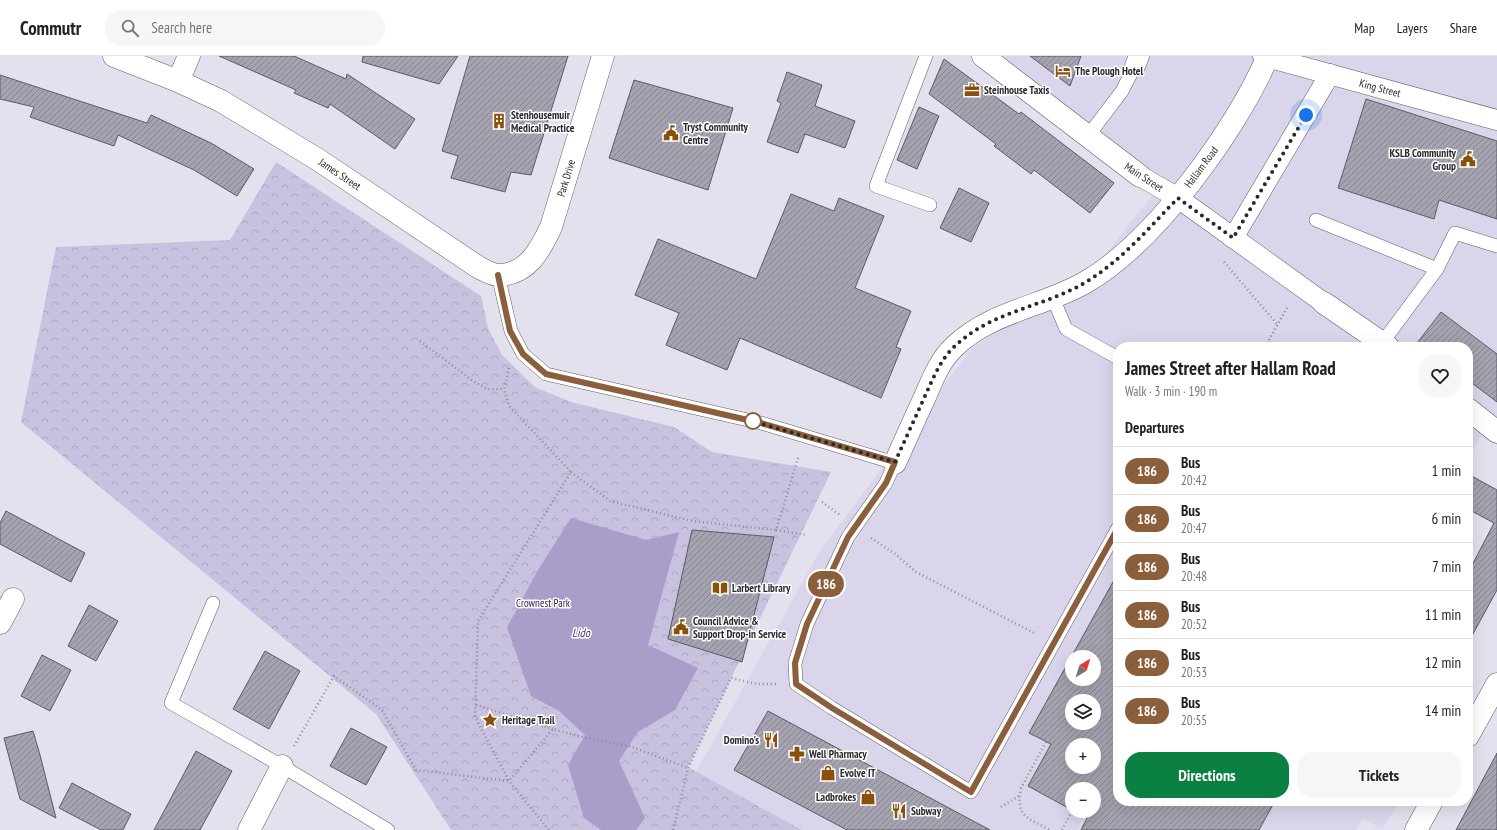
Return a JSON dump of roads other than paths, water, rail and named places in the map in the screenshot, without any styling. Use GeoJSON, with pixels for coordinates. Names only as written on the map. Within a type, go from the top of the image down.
{"type":"FeatureCollection","features":[{"type":"Feature","properties":{"kind":"street","name":"James Street"},"geometry":{"type":"LineString","coordinates":[[114,56],[178,81],[222,101],[317,158],[478,267],[498,275]]}},
{"type":"Feature","properties":{"kind":"street"},"geometry":{"type":"LineString","coordinates":[[178,81],[189,56]]}},
{"type":"Feature","properties":{"kind":"street","name":"Park Drive"},"geometry":{"type":"LineString","coordinates":[[498,275],[519,270],[534,258],[551,227],[603,56]]}},
{"type":"Feature","properties":{"kind":"street","name":"Main Street"},"geometry":{"type":"LineString","coordinates":[[983,56],[1140,176],[1178,198],[1381,342]]}},
{"type":"Feature","properties":{"kind":"street","name":"King Street"},"geometry":{"type":"LineString","coordinates":[[1266,57],[1497,120]]}},
{"type":"Feature","properties":{"kind":"street","name":"Hallam Road"},"geometry":{"type":"LineString","coordinates":[[895,462],[939,366],[953,347],[972,332],[998,317],[1053,298],[1086,282],[1117,260],[1148,231],[1178,198],[1228,130],[1249,95],[1266,57]]}},
{"type":"Feature","properties":{"kind":"street"},"geometry":{"type":"LineString","coordinates":[[1233,238],[1330,74]]}},
{"type":"Feature","properties":{"kind":"street"},"geometry":{"type":"LineString","coordinates":[[1473,418],[1497,432]]}},
{"type":"Feature","properties":{"kind":"street"},"geometry":{"type":"LineString","coordinates":[[0,623],[13,599]]}},
{"type":"Feature","properties":{"kind":"street"},"geometry":{"type":"LineString","coordinates":[[1473,727],[1497,684]]}},
{"type":"Feature","properties":{"kind":"street"},"geometry":{"type":"LineString","coordinates":[[249,830],[282,766]]}},
{"type":"Feature","properties":{"kind":"street"},"geometry":{"type":"LineString","coordinates":[[1416,830],[1429,806]]}},
{"type":"Feature","properties":{"kind":"lane"},"geometry":{"type":"LineString","coordinates":[[926,56],[876,186],[930,205]]}},
{"type":"Feature","properties":{"kind":"lane"},"geometry":{"type":"LineString","coordinates":[[1088,136],[1122,91],[1137,61]]}},
{"type":"Feature","properties":{"kind":"lane"},"geometry":{"type":"LineString","coordinates":[[1316,220],[1437,269]]}},
{"type":"Feature","properties":{"kind":"lane"},"geometry":{"type":"LineString","coordinates":[[1387,342],[1437,269],[1454,233],[1497,246]]}},
{"type":"Feature","properties":{"kind":"lane"},"geometry":{"type":"LineString","coordinates":[[498,275],[510,331],[523,354],[546,374],[761,423],[895,462],[886,483],[848,537],[807,624],[795,663],[796,684],[832,708],[971,792],[1113,537]]}},
{"type":"Feature","properties":{"kind":"lane"},"geometry":{"type":"LineString","coordinates":[[1053,298],[1066,329],[1113,355]]}},
{"type":"Feature","properties":{"kind":"lane"},"geometry":{"type":"LineString","coordinates":[[213,604],[171,703],[282,766],[388,830]]}},
{"type":"Feature","properties":{"kind":"water","name":"Lido"},"geometry":{"type":"Polygon","coordinates":[[[571,518],[646,540],[679,532],[648,645],[698,668],[675,710],[638,732],[619,761],[645,818],[636,830],[601,830],[584,818],[568,765],[585,735],[559,711],[531,696],[507,627],[538,570],[571,518]]]}},
{"type":"Feature","properties":{"kind":"place","name":"The Plough Hotel"},"geometry":{"type":"Point","coordinates":[1063,71]}},
{"type":"Feature","properties":{"kind":"place","name":"Steinhouse Taxis"},"geometry":{"type":"Point","coordinates":[972,90]}},
{"type":"Feature","properties":{"kind":"place","name":"Stenhousemuir Medical Practice"},"geometry":{"type":"Point","coordinates":[499,121]}},
{"type":"Feature","properties":{"kind":"place","name":"Tryst Community Centre"},"geometry":{"type":"Point","coordinates":[671,133]}},
{"type":"Feature","properties":{"kind":"place","name":"KSLB Community Group"},"geometry":{"type":"Point","coordinates":[1468,159]}},
{"type":"Feature","properties":{"kind":"place","name":"Larbert Library"},"geometry":{"type":"Point","coordinates":[720,588]}},
{"type":"Feature","properties":{"kind":"place","name":"Council Advice & Support Drop-in Service"},"geometry":{"type":"Point","coordinates":[681,627]}},
{"type":"Feature","properties":{"kind":"place","name":"Heritage Trail"},"geometry":{"type":"Point","coordinates":[490,720]}},
{"type":"Feature","properties":{"kind":"place","name":"Domino's"},"geometry":{"type":"Point","coordinates":[771,740]}},
{"type":"Feature","properties":{"kind":"place","name":"Well Pharmacy"},"geometry":{"type":"Point","coordinates":[797,754]}},
{"type":"Feature","properties":{"kind":"place","name":"Evolve IT"},"geometry":{"type":"Point","coordinates":[828,773]}},
{"type":"Feature","properties":{"kind":"place","name":"Ladbrokes"},"geometry":{"type":"Point","coordinates":[868,797]}},
{"type":"Feature","properties":{"kind":"place","name":"Subway"},"geometry":{"type":"Point","coordinates":[899,811]}},
{"type":"Feature","properties":{"kind":"park label","name":"Crownest Park"},"geometry":{"type":"Point","coordinates":[543,603]}}]}
